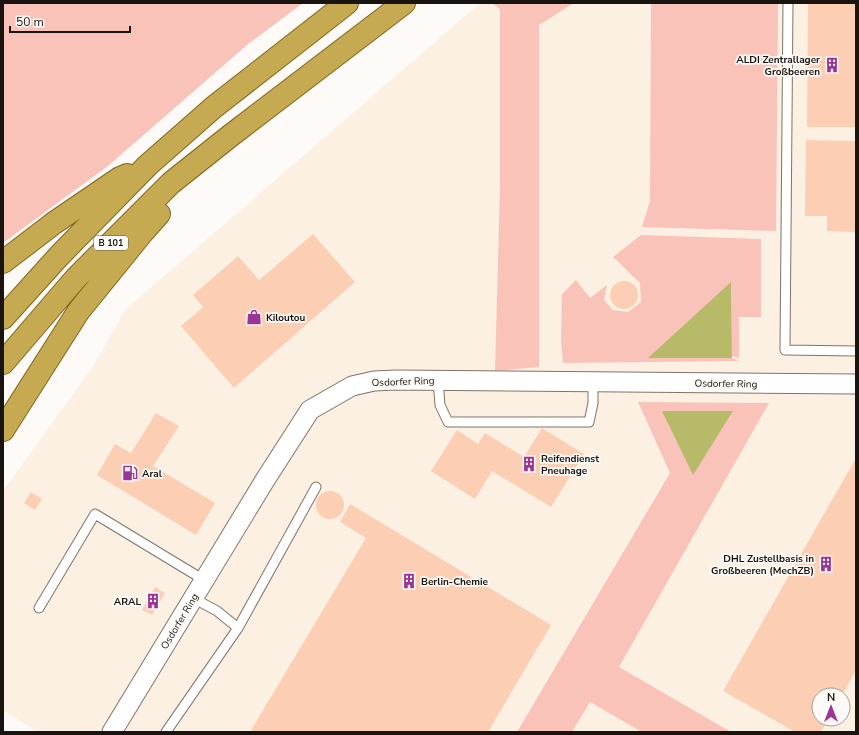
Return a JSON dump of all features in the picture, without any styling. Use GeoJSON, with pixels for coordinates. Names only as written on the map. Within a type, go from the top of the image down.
{"type":"FeatureCollection","features":[{"type":"Feature","properties":{"kind":"highway","name":"B 101"},"geometry":{"type":"LineString","coordinates":[[3,318],[59,256],[148,165],[214,107],[347,3]]}},
{"type":"Feature","properties":{"kind":"highway","name":"B 101"},"geometry":{"type":"LineString","coordinates":[[3,362],[76,278],[171,183],[404,3]]}},
{"type":"Feature","properties":{"kind":"highway"},"geometry":{"type":"LineString","coordinates":[[3,430],[78,312],[142,233],[230,136]]}},
{"type":"Feature","properties":{"kind":"highway"},"geometry":{"type":"LineString","coordinates":[[3,262],[54,223],[120,178],[148,165]]}},
{"type":"Feature","properties":{"kind":"street","name":"Osdorfer Ring"},"geometry":{"type":"LineString","coordinates":[[112,732],[265,480],[310,410],[352,386],[374,381],[438,380],[856,384]]}},
{"type":"Feature","properties":{"kind":"lane"},"geometry":{"type":"LineString","coordinates":[[788,3],[785,350],[856,351]]}},
{"type":"Feature","properties":{"kind":"lane"},"geometry":{"type":"LineString","coordinates":[[438,380],[440,405],[448,422],[589,422],[593,403],[593,382]]}},
{"type":"Feature","properties":{"kind":"lane"},"geometry":{"type":"LineString","coordinates":[[166,732],[238,628],[316,487]]}},
{"type":"Feature","properties":{"kind":"lane"},"geometry":{"type":"LineString","coordinates":[[39,608],[95,514],[204,580]]}},
{"type":"Feature","properties":{"kind":"lane"},"geometry":{"type":"LineString","coordinates":[[193,598],[217,611],[238,628]]}},
{"type":"Feature","properties":{"kind":"shaded area"},"geometry":{"type":"Polygon","coordinates":[[[3,3],[303,3],[247,45],[108,166],[3,243],[3,3]]]}},
{"type":"Feature","properties":{"kind":"shaded area"},"geometry":{"type":"Polygon","coordinates":[[[480,3],[494,3],[539,25],[574,3],[856,3],[856,732],[38,732],[3,710],[3,491],[94,365],[125,310],[480,3]]]}},
{"type":"Feature","properties":{"kind":"shaded area"},"geometry":{"type":"Polygon","coordinates":[[[492,3],[574,3],[539,25],[539,367],[495,371],[500,186],[500,9],[492,3]]]}},
{"type":"Feature","properties":{"kind":"shaded area"},"geometry":{"type":"Polygon","coordinates":[[[651,3],[778,3],[776,231],[642,227],[650,201],[651,3]]]}},
{"type":"Feature","properties":{"kind":"shaded area"},"geometry":{"type":"Polygon","coordinates":[[[641,235],[761,239],[761,317],[739,317],[739,358],[732,356],[731,283],[649,358],[732,358],[739,361],[563,363],[561,340],[562,294],[576,280],[590,298],[607,285],[604,300],[613,310],[628,312],[641,302],[640,283],[613,257],[641,235]]]}},
{"type":"Feature","properties":{"kind":"shaded area"},"geometry":{"type":"Polygon","coordinates":[[[731,282],[732,358],[648,358],[731,282]]]}},
{"type":"Feature","properties":{"kind":"shaded area"},"geometry":{"type":"Polygon","coordinates":[[[638,402],[769,403],[619,667],[731,732],[642,732],[590,702],[572,732],[517,732],[670,473],[638,402]]]}},
{"type":"Feature","properties":{"kind":"shaded area"},"geometry":{"type":"Polygon","coordinates":[[[662,411],[733,411],[693,475],[662,411]]]}},
{"type":"Feature","properties":{"kind":"building","name":"ALDI Zentrallager Großbeeren"},"geometry":{"type":"Polygon","coordinates":[[[808,3],[856,3],[856,127],[807,127],[808,3]]]}},
{"type":"Feature","properties":{"kind":"building"},"geometry":{"type":"Polygon","coordinates":[[[806,140],[856,141],[856,232],[827,231],[827,216],[805,216],[806,140]]]}},
{"type":"Feature","properties":{"kind":"building","name":"Kiloutou"},"geometry":{"type":"Polygon","coordinates":[[[313,234],[355,282],[234,388],[181,326],[203,307],[193,295],[238,256],[259,280],[313,234]]]}},
{"type":"Feature","properties":{"kind":"building"},"geometry":{"type":"Polygon","coordinates":[[[624,281],[634,285],[638,295],[634,305],[624,309],[614,305],[610,295],[614,285],[624,281]]]}},
{"type":"Feature","properties":{"kind":"building"},"geometry":{"type":"Polygon","coordinates":[[[156,413],[179,426],[153,466],[215,503],[196,535],[97,475],[115,444],[131,453],[156,413]]]}},
{"type":"Feature","properties":{"kind":"building","name":"Reifendienst Pneuhage"},"geometry":{"type":"Polygon","coordinates":[[[542,428],[584,454],[551,507],[492,471],[475,499],[431,471],[457,430],[478,444],[485,433],[524,457],[542,428]]]}},
{"type":"Feature","properties":{"kind":"building","name":"DHL Zustellbasis in Großbeeren (MechZB)"},"geometry":{"type":"Polygon","coordinates":[[[856,458],[856,670],[846,687],[811,687],[811,727],[824,727],[821,732],[795,732],[723,691],[856,458]]]}},
{"type":"Feature","properties":{"kind":"building"},"geometry":{"type":"Polygon","coordinates":[[[330,491],[340,495],[344,505],[340,515],[330,519],[320,515],[316,505],[320,495],[330,491]]]}},
{"type":"Feature","properties":{"kind":"building"},"geometry":{"type":"Polygon","coordinates":[[[31,492],[42,499],[35,510],[24,503],[31,492]]]}},
{"type":"Feature","properties":{"kind":"building","name":"Berlin-Chemie"},"geometry":{"type":"Polygon","coordinates":[[[350,504],[551,625],[488,732],[250,732],[366,538],[340,522],[350,504]]]}},
{"type":"Feature","properties":{"kind":"building","name":"ARAL"},"geometry":{"type":"Polygon","coordinates":[[[155,587],[165,593],[152,615],[142,610],[155,587]]]}},
{"type":"Feature","properties":{"kind":"place","name":"ALDI Zentrallager Großbeeren"},"geometry":{"type":"Point","coordinates":[832,65]}},
{"type":"Feature","properties":{"kind":"place","name":"Kiloutou"},"geometry":{"type":"Point","coordinates":[254,317]}},
{"type":"Feature","properties":{"kind":"place","name":"Reifendienst Pneuhage"},"geometry":{"type":"Point","coordinates":[529,464]}},
{"type":"Feature","properties":{"kind":"place","name":"Aral"},"geometry":{"type":"Point","coordinates":[130,473]}},
{"type":"Feature","properties":{"kind":"place","name":"DHL Zustellbasis in Großbeeren (MechZB)"},"geometry":{"type":"Point","coordinates":[826,564]}},
{"type":"Feature","properties":{"kind":"place","name":"Berlin-Chemie"},"geometry":{"type":"Point","coordinates":[409,581]}},
{"type":"Feature","properties":{"kind":"place","name":"ARAL"},"geometry":{"type":"Point","coordinates":[153,601]}}]}
